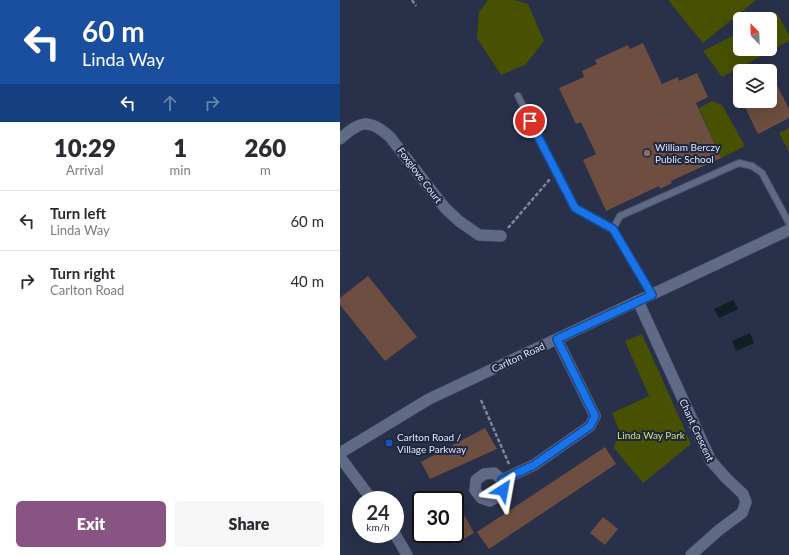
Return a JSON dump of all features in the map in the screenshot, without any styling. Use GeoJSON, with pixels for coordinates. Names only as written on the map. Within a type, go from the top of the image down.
{"type":"FeatureCollection","features":[{"type":"Feature","properties":{"kind":"street","name":"Foxglove Court"},"geometry":{"type":"LineString","coordinates":[[340,139],[353,128],[362,125],[370,124],[380,128],[390,137],[445,208],[459,221],[479,235],[501,236]]}},
{"type":"Feature","properties":{"kind":"street","name":"Carlton Road"},"geometry":{"type":"LineString","coordinates":[[340,453],[429,399],[789,230]]}},
{"type":"Feature","properties":{"kind":"street","name":"Chant Crescent"},"geometry":{"type":"LineString","coordinates":[[638,301],[711,461],[743,494],[746,502],[742,513],[719,530],[691,555]]}},
{"type":"Feature","properties":{"kind":"street"},"geometry":{"type":"LineString","coordinates":[[502,480],[534,465],[590,426],[595,416],[557,339]]}},
{"type":"Feature","properties":{"kind":"street"},"geometry":{"type":"LineString","coordinates":[[340,457],[365,491]]}},
{"type":"Feature","properties":{"kind":"street"},"geometry":{"type":"LineString","coordinates":[[400,543],[407,555]]}},
{"type":"Feature","properties":{"kind":"lane"},"geometry":{"type":"LineString","coordinates":[[518,96],[575,208],[613,229],[652,295]]}},
{"type":"Feature","properties":{"kind":"lane"},"geometry":{"type":"LineString","coordinates":[[613,229],[620,216],[739,163],[752,166],[762,173],[789,223]]}},
{"type":"Feature","properties":{"kind":"path"},"geometry":{"type":"LineString","coordinates":[[412,0],[416,6]]}},
{"type":"Feature","properties":{"kind":"path"},"geometry":{"type":"LineString","coordinates":[[501,236],[556,172]]}},
{"type":"Feature","properties":{"kind":"path"},"geometry":{"type":"LineString","coordinates":[[481,400],[514,475]]}},
{"type":"Feature","properties":{"kind":"green space"},"geometry":{"type":"Polygon","coordinates":[[[488,0],[515,0],[528,4],[544,41],[525,65],[501,75],[477,38],[479,12],[488,0]]]}},
{"type":"Feature","properties":{"kind":"green space"},"geometry":{"type":"Polygon","coordinates":[[[668,0],[756,0],[741,12],[733,12],[733,19],[703,43],[668,0]]]}},
{"type":"Feature","properties":{"kind":"green space"},"geometry":{"type":"Polygon","coordinates":[[[777,13],[789,35],[789,41],[777,47],[777,13]]]}},
{"type":"Feature","properties":{"kind":"green space"},"geometry":{"type":"Polygon","coordinates":[[[733,36],[733,56],[761,56],[746,64],[733,64],[733,71],[722,77],[703,51],[733,36]]]}},
{"type":"Feature","properties":{"kind":"green space"},"geometry":{"type":"Polygon","coordinates":[[[712,101],[722,105],[745,146],[721,158],[699,108],[712,101]]]}},
{"type":"Feature","properties":{"kind":"green space"},"geometry":{"type":"Polygon","coordinates":[[[789,128],[789,152],[779,133],[789,128]]]}},
{"type":"Feature","properties":{"kind":"green space","name":"Linda Way Park"},"geometry":{"type":"Polygon","coordinates":[[[642,334],[691,444],[643,483],[614,448],[619,430],[612,413],[649,396],[625,341],[642,334]]]}},
{"type":"Feature","properties":{"kind":"shaded area"},"geometry":{"type":"Polygon","coordinates":[[[733,300],[738,309],[719,318],[714,309],[733,300]]]}},
{"type":"Feature","properties":{"kind":"shaded area"},"geometry":{"type":"Polygon","coordinates":[[[750,333],[754,343],[736,351],[732,341],[750,333]]]}},
{"type":"Feature","properties":{"kind":"building"},"geometry":{"type":"Polygon","coordinates":[[[643,43],[662,84],[678,77],[679,81],[697,73],[708,97],[696,103],[721,158],[671,181],[672,183],[660,189],[659,186],[606,211],[583,160],[596,154],[581,122],[576,124],[559,88],[584,77],[582,71],[597,64],[595,60],[628,45],[630,49],[643,43]]]}},
{"type":"Feature","properties":{"kind":"building"},"geometry":{"type":"Polygon","coordinates":[[[777,85],[789,109],[789,118],[758,134],[745,108],[777,108],[777,85]]]}},
{"type":"Feature","properties":{"kind":"building"},"geometry":{"type":"Polygon","coordinates":[[[368,276],[417,337],[385,361],[340,305],[340,298],[368,276]]]}},
{"type":"Feature","properties":{"kind":"building"},"geometry":{"type":"Polygon","coordinates":[[[485,428],[497,449],[430,479],[421,462],[485,428]]]}},
{"type":"Feature","properties":{"kind":"building"},"geometry":{"type":"Polygon","coordinates":[[[605,447],[616,464],[489,549],[477,532],[605,447]]]}},
{"type":"Feature","properties":{"kind":"building"},"geometry":{"type":"Polygon","coordinates":[[[464,515],[474,533],[464,539],[464,515]]]}},
{"type":"Feature","properties":{"kind":"building"},"geometry":{"type":"Polygon","coordinates":[[[603,517],[618,529],[605,545],[590,533],[603,517]]]}},
{"type":"Feature","properties":{"kind":"place","name":"William Berczy Public School"},"geometry":{"type":"Point","coordinates":[647,153]}},
{"type":"Feature","properties":{"kind":"place","name":"Carlton Road / Village Parkway"},"geometry":{"type":"Point","coordinates":[389,443]}},
{"type":"Feature","properties":{"kind":"route"},"geometry":{"type":"LineString","coordinates":[[503,490],[502,480],[534,465],[590,426],[595,416],[557,339],[652,295],[613,229],[575,208],[530,121]]}}]}
